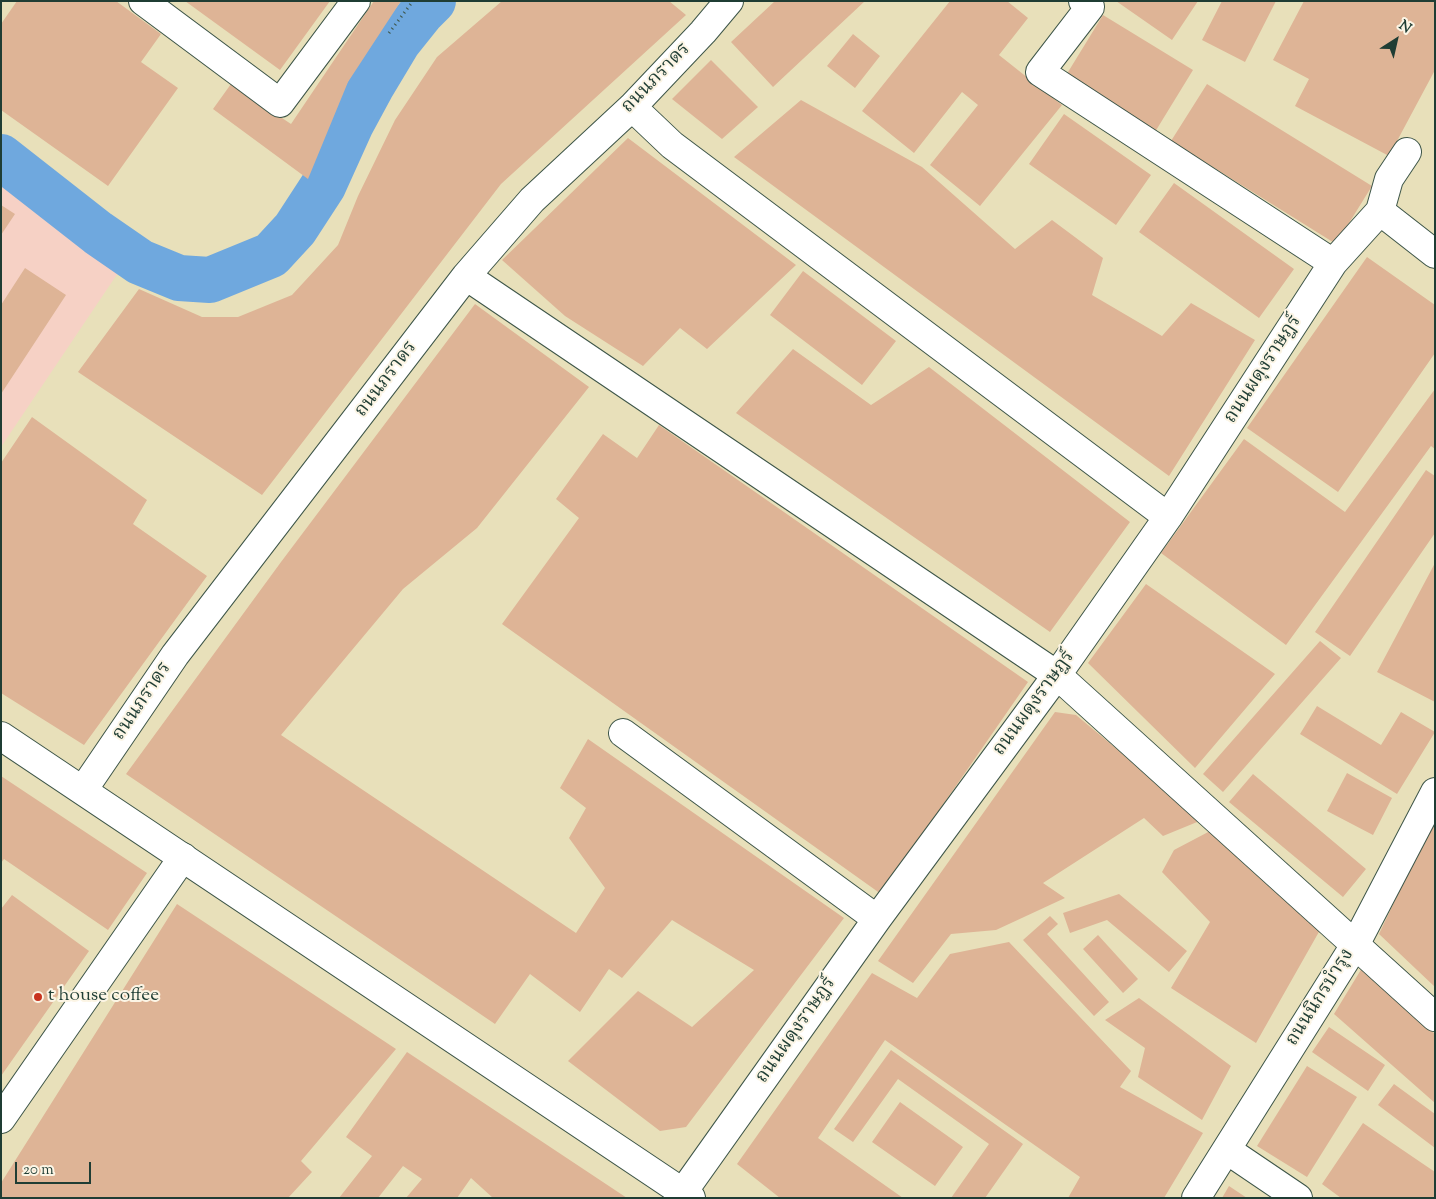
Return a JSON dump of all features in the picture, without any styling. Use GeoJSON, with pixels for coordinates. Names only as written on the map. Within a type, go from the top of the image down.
{"type":"FeatureCollection","features":[{"type":"Feature","properties":{"kind":"street"},"geometry":{"type":"LineString","coordinates":[[143,1],[280,103],[356,1]]}},
{"type":"Feature","properties":{"kind":"street","name":"ถนนภราดร"},"geometry":{"type":"LineString","coordinates":[[82,790],[175,655],[466,276],[532,200],[632,107],[730,1]]}},
{"type":"Feature","properties":{"kind":"street"},"geometry":{"type":"LineString","coordinates":[[1083,1],[1090,7],[1040,72],[1333,263]]}},
{"type":"Feature","properties":{"kind":"street"},"geometry":{"type":"LineString","coordinates":[[632,107],[672,145],[1168,517]]}},
{"type":"Feature","properties":{"kind":"street"},"geometry":{"type":"LineString","coordinates":[[1407,152],[1389,179],[1380,211],[1435,254]]}},
{"type":"Feature","properties":{"kind":"street","name":"ถนนผดุงราษฎร์"},"geometry":{"type":"LineString","coordinates":[[687,1195],[876,919],[1057,675],[1168,517],[1333,263],[1380,211]]}},
{"type":"Feature","properties":{"kind":"street"},"geometry":{"type":"LineString","coordinates":[[466,276],[1057,675],[1435,1017]]}},
{"type":"Feature","properties":{"kind":"street"},"geometry":{"type":"LineString","coordinates":[[623,733],[876,919]]}},
{"type":"Feature","properties":{"kind":"street"},"geometry":{"type":"LineString","coordinates":[[1,736],[687,1195]]}},
{"type":"Feature","properties":{"kind":"street","name":"ถนนนิกรบำรุง"},"geometry":{"type":"LineString","coordinates":[[1196,1198],[1355,944],[1435,792]]}},
{"type":"Feature","properties":{"kind":"street"},"geometry":{"type":"LineString","coordinates":[[1,1119],[183,857]]}},
{"type":"Feature","properties":{"kind":"street"},"geometry":{"type":"LineString","coordinates":[[1227,1150],[1298,1198]]}},
{"type":"Feature","properties":{"kind":"path"},"geometry":{"type":"LineString","coordinates":[[390,33],[414,1]]}},
{"type":"Feature","properties":{"kind":"shaded area"},"geometry":{"type":"Polygon","coordinates":[[[1,157],[98,233],[130,255],[1,447],[1,157]]]}},
{"type":"Feature","properties":{"kind":"building"},"geometry":{"type":"Polygon","coordinates":[[[17,1],[116,1],[161,34],[141,62],[178,88],[108,186],[1,110],[1,24],[17,1]]]}},
{"type":"Feature","properties":{"kind":"building"},"geometry":{"type":"Polygon","coordinates":[[[185,1],[330,1],[280,70],[185,1]]]}},
{"type":"Feature","properties":{"kind":"building"},"geometry":{"type":"Polygon","coordinates":[[[374,1],[401,1],[348,82],[308,179],[213,109],[231,84],[291,124],[374,1]]]}},
{"type":"Feature","properties":{"kind":"building"},"geometry":{"type":"Polygon","coordinates":[[[502,1],[669,1],[686,15],[501,184],[262,495],[78,372],[139,289],[202,317],[238,317],[292,295],[338,245],[358,196],[395,120],[437,57],[502,1]]]}},
{"type":"Feature","properties":{"kind":"building"},"geometry":{"type":"Polygon","coordinates":[[[775,1],[865,1],[773,87],[731,42],[775,1]]]}},
{"type":"Feature","properties":{"kind":"building"},"geometry":{"type":"Polygon","coordinates":[[[950,1],[1007,1],[1028,18],[999,55],[1062,105],[980,206],[930,165],[978,105],[962,92],[914,153],[862,111],[950,1]]]}},
{"type":"Feature","properties":{"kind":"building"},"geometry":{"type":"Polygon","coordinates":[[[1116,1],[1198,1],[1172,40],[1116,1]]]}},
{"type":"Feature","properties":{"kind":"building"},"geometry":{"type":"Polygon","coordinates":[[[1222,1],[1276,1],[1245,62],[1202,40],[1222,1]]]}},
{"type":"Feature","properties":{"kind":"building"},"geometry":{"type":"Polygon","coordinates":[[[1304,1],[1435,1],[1435,70],[1389,156],[1295,106],[1309,79],[1273,60],[1304,1]]]}},
{"type":"Feature","properties":{"kind":"building"},"geometry":{"type":"Polygon","coordinates":[[[1103,15],[1193,70],[1155,132],[1065,77],[1103,15]]]}},
{"type":"Feature","properties":{"kind":"building"},"geometry":{"type":"Polygon","coordinates":[[[853,34],[880,56],[855,88],[827,66],[853,34]]]}},
{"type":"Feature","properties":{"kind":"building"},"geometry":{"type":"Polygon","coordinates":[[[711,60],[758,107],[722,139],[672,99],[711,60]]]}},
{"type":"Feature","properties":{"kind":"building"},"geometry":{"type":"Polygon","coordinates":[[[1207,84],[1372,186],[1336,244],[1171,141],[1207,84]]]}},
{"type":"Feature","properties":{"kind":"building"},"geometry":{"type":"Polygon","coordinates":[[[801,100],[922,167],[1015,249],[1052,220],[1103,258],[1092,295],[1162,336],[1191,303],[1255,340],[1169,476],[734,157],[801,100]]]}},
{"type":"Feature","properties":{"kind":"building"},"geometry":{"type":"Polygon","coordinates":[[[1064,114],[1151,175],[1116,225],[1029,164],[1064,114]]]}},
{"type":"Feature","properties":{"kind":"building"},"geometry":{"type":"Polygon","coordinates":[[[628,138],[796,265],[707,349],[680,328],[643,366],[565,316],[502,260],[628,138]]]}},
{"type":"Feature","properties":{"kind":"building"},"geometry":{"type":"Polygon","coordinates":[[[1174,183],[1294,269],[1259,318],[1139,232],[1174,183]]]}},
{"type":"Feature","properties":{"kind":"building"},"geometry":{"type":"Polygon","coordinates":[[[1,205],[15,214],[1,235],[1,205]]]}},
{"type":"Feature","properties":{"kind":"building"},"geometry":{"type":"Polygon","coordinates":[[[1367,257],[1435,305],[1435,353],[1338,492],[1247,428],[1367,257]]]}},
{"type":"Feature","properties":{"kind":"building"},"geometry":{"type":"Polygon","coordinates":[[[25,268],[66,295],[1,394],[1,305],[25,268]]]}},
{"type":"Feature","properties":{"kind":"building"},"geometry":{"type":"Polygon","coordinates":[[[803,271],[896,341],[862,385],[770,315],[803,271]]]}},
{"type":"Feature","properties":{"kind":"building"},"geometry":{"type":"Polygon","coordinates":[[[475,304],[589,387],[477,528],[403,589],[281,735],[576,933],[605,888],[569,838],[586,808],[560,788],[588,739],[844,918],[686,1127],[660,1131],[568,1061],[638,991],[692,1027],[754,970],[672,920],[622,978],[609,969],[580,1012],[530,974],[495,1024],[126,774],[281,562],[475,304]]]}},
{"type":"Feature","properties":{"kind":"building"},"geometry":{"type":"Polygon","coordinates":[[[793,349],[871,405],[929,367],[1130,522],[1050,632],[736,413],[793,349]]]}},
{"type":"Feature","properties":{"kind":"building"},"geometry":{"type":"Polygon","coordinates":[[[1435,389],[1435,449],[1431,446],[1286,645],[1161,553],[1244,439],[1345,512],[1435,389]]]}},
{"type":"Feature","properties":{"kind":"building"},"geometry":{"type":"Polygon","coordinates":[[[32,417],[147,500],[133,524],[207,576],[84,745],[1,693],[1,463],[32,417]]]}},
{"type":"Feature","properties":{"kind":"building"},"geometry":{"type":"Polygon","coordinates":[[[659,425],[1028,682],[881,894],[502,624],[579,518],[556,499],[603,434],[637,458],[659,425]]]}},
{"type":"Feature","properties":{"kind":"building"},"geometry":{"type":"Polygon","coordinates":[[[1426,470],[1435,476],[1435,533],[1350,656],[1315,632],[1426,470]]]}},
{"type":"Feature","properties":{"kind":"building"},"geometry":{"type":"Polygon","coordinates":[[[1435,563],[1435,702],[1377,672],[1435,563]]]}},
{"type":"Feature","properties":{"kind":"building"},"geometry":{"type":"Polygon","coordinates":[[[1146,584],[1275,674],[1195,768],[1088,663],[1146,584]]]}},
{"type":"Feature","properties":{"kind":"building"},"geometry":{"type":"Polygon","coordinates":[[[1320,641],[1341,658],[1223,792],[1203,774],[1320,641]]]}},
{"type":"Feature","properties":{"kind":"building"},"geometry":{"type":"Polygon","coordinates":[[[1317,706],[1381,745],[1401,712],[1435,732],[1397,794],[1300,734],[1317,706]]]}},
{"type":"Feature","properties":{"kind":"building"},"geometry":{"type":"Polygon","coordinates":[[[1055,712],[1076,715],[1202,820],[1163,836],[1144,818],[1043,883],[1065,898],[996,930],[951,934],[913,983],[878,961],[1055,712]]]}},
{"type":"Feature","properties":{"kind":"building"},"geometry":{"type":"Polygon","coordinates":[[[1347,773],[1392,798],[1373,835],[1327,811],[1347,773]]]}},
{"type":"Feature","properties":{"kind":"building"},"geometry":{"type":"Polygon","coordinates":[[[1253,774],[1366,869],[1343,897],[1229,802],[1253,774]]]}},
{"type":"Feature","properties":{"kind":"building"},"geometry":{"type":"Polygon","coordinates":[[[1,776],[147,873],[108,930],[4,859],[1,863],[1,776]]]}},
{"type":"Feature","properties":{"kind":"building"},"geometry":{"type":"Polygon","coordinates":[[[1433,820],[1435,821],[1435,987],[1379,934],[1433,820]]]}},
{"type":"Feature","properties":{"kind":"building"},"geometry":{"type":"Polygon","coordinates":[[[1212,830],[1320,930],[1256,1043],[1171,988],[1210,922],[1162,872],[1174,850],[1212,830]]]}},
{"type":"Feature","properties":{"kind":"building"},"geometry":{"type":"Polygon","coordinates":[[[1119,894],[1187,951],[1169,972],[1107,920],[1070,933],[1063,913],[1119,894]]]}},
{"type":"Feature","properties":{"kind":"building"},"geometry":{"type":"Polygon","coordinates":[[[12,895],[89,951],[1,1076],[1,909],[12,895]]]}},
{"type":"Feature","properties":{"kind":"building"},"geometry":{"type":"Polygon","coordinates":[[[177,904],[396,1049],[301,1161],[312,1172],[288,1198],[1,1198],[1,1183],[177,904]]]}},
{"type":"Feature","properties":{"kind":"building"},"geometry":{"type":"Polygon","coordinates":[[[1050,916],[1058,924],[1047,934],[1109,1002],[1094,1016],[1023,940],[1050,916]]]}},
{"type":"Feature","properties":{"kind":"building"},"geometry":{"type":"Polygon","coordinates":[[[1098,935],[1138,979],[1123,993],[1083,949],[1098,935]]]}},
{"type":"Feature","properties":{"kind":"building"},"geometry":{"type":"Polygon","coordinates":[[[1009,942],[1131,1071],[1120,1087],[1203,1133],[1164,1198],[1068,1198],[1080,1177],[885,1040],[818,1138],[903,1198],[780,1198],[737,1164],[872,973],[917,998],[950,954],[1009,942]]]}},
{"type":"Feature","properties":{"kind":"building"},"geometry":{"type":"Polygon","coordinates":[[[1362,968],[1435,1034],[1435,1103],[1334,1014],[1362,968]]]}},
{"type":"Feature","properties":{"kind":"building"},"geometry":{"type":"Polygon","coordinates":[[[1139,998],[1231,1066],[1202,1120],[1138,1077],[1145,1048],[1105,1020],[1139,998]]]}},
{"type":"Feature","properties":{"kind":"building"},"geometry":{"type":"Polygon","coordinates":[[[1329,1027],[1385,1065],[1368,1091],[1312,1052],[1329,1027]]]}},
{"type":"Feature","properties":{"kind":"building"},"geometry":{"type":"Polygon","coordinates":[[[891,1050],[1023,1144],[985,1198],[951,1198],[989,1144],[898,1079],[853,1142],[834,1129],[891,1050]]]}},
{"type":"Feature","properties":{"kind":"building"},"geometry":{"type":"Polygon","coordinates":[[[407,1052],[627,1198],[493,1198],[471,1178],[457,1198],[406,1198],[422,1179],[403,1166],[378,1198],[339,1198],[372,1156],[346,1137],[407,1052]]]}},
{"type":"Feature","properties":{"kind":"building"},"geometry":{"type":"Polygon","coordinates":[[[1307,1066],[1357,1097],[1307,1177],[1257,1146],[1307,1066]]]}},
{"type":"Feature","properties":{"kind":"building"},"geometry":{"type":"Polygon","coordinates":[[[1394,1084],[1435,1114],[1435,1148],[1378,1105],[1394,1084]]]}},
{"type":"Feature","properties":{"kind":"building"},"geometry":{"type":"Polygon","coordinates":[[[900,1102],[963,1147],[935,1186],[872,1142],[900,1102]]]}},
{"type":"Feature","properties":{"kind":"building"},"geometry":{"type":"Polygon","coordinates":[[[1363,1123],[1435,1172],[1435,1198],[1341,1198],[1322,1184],[1363,1123]]]}},
{"type":"Feature","properties":{"kind":"building"},"geometry":{"type":"Polygon","coordinates":[[[1229,1186],[1247,1198],[1222,1198],[1229,1186]]]}},
{"type":"Feature","properties":{"kind":"waterway"},"geometry":{"type":"LineString","coordinates":[[1,157],[98,233],[140,262],[179,278],[210,280],[271,255],[295,229],[323,186],[351,124],[398,42],[433,1]]}},
{"type":"Feature","properties":{"kind":"place","name":"t house coffee"},"geometry":{"type":"Point","coordinates":[38,997]}}]}
